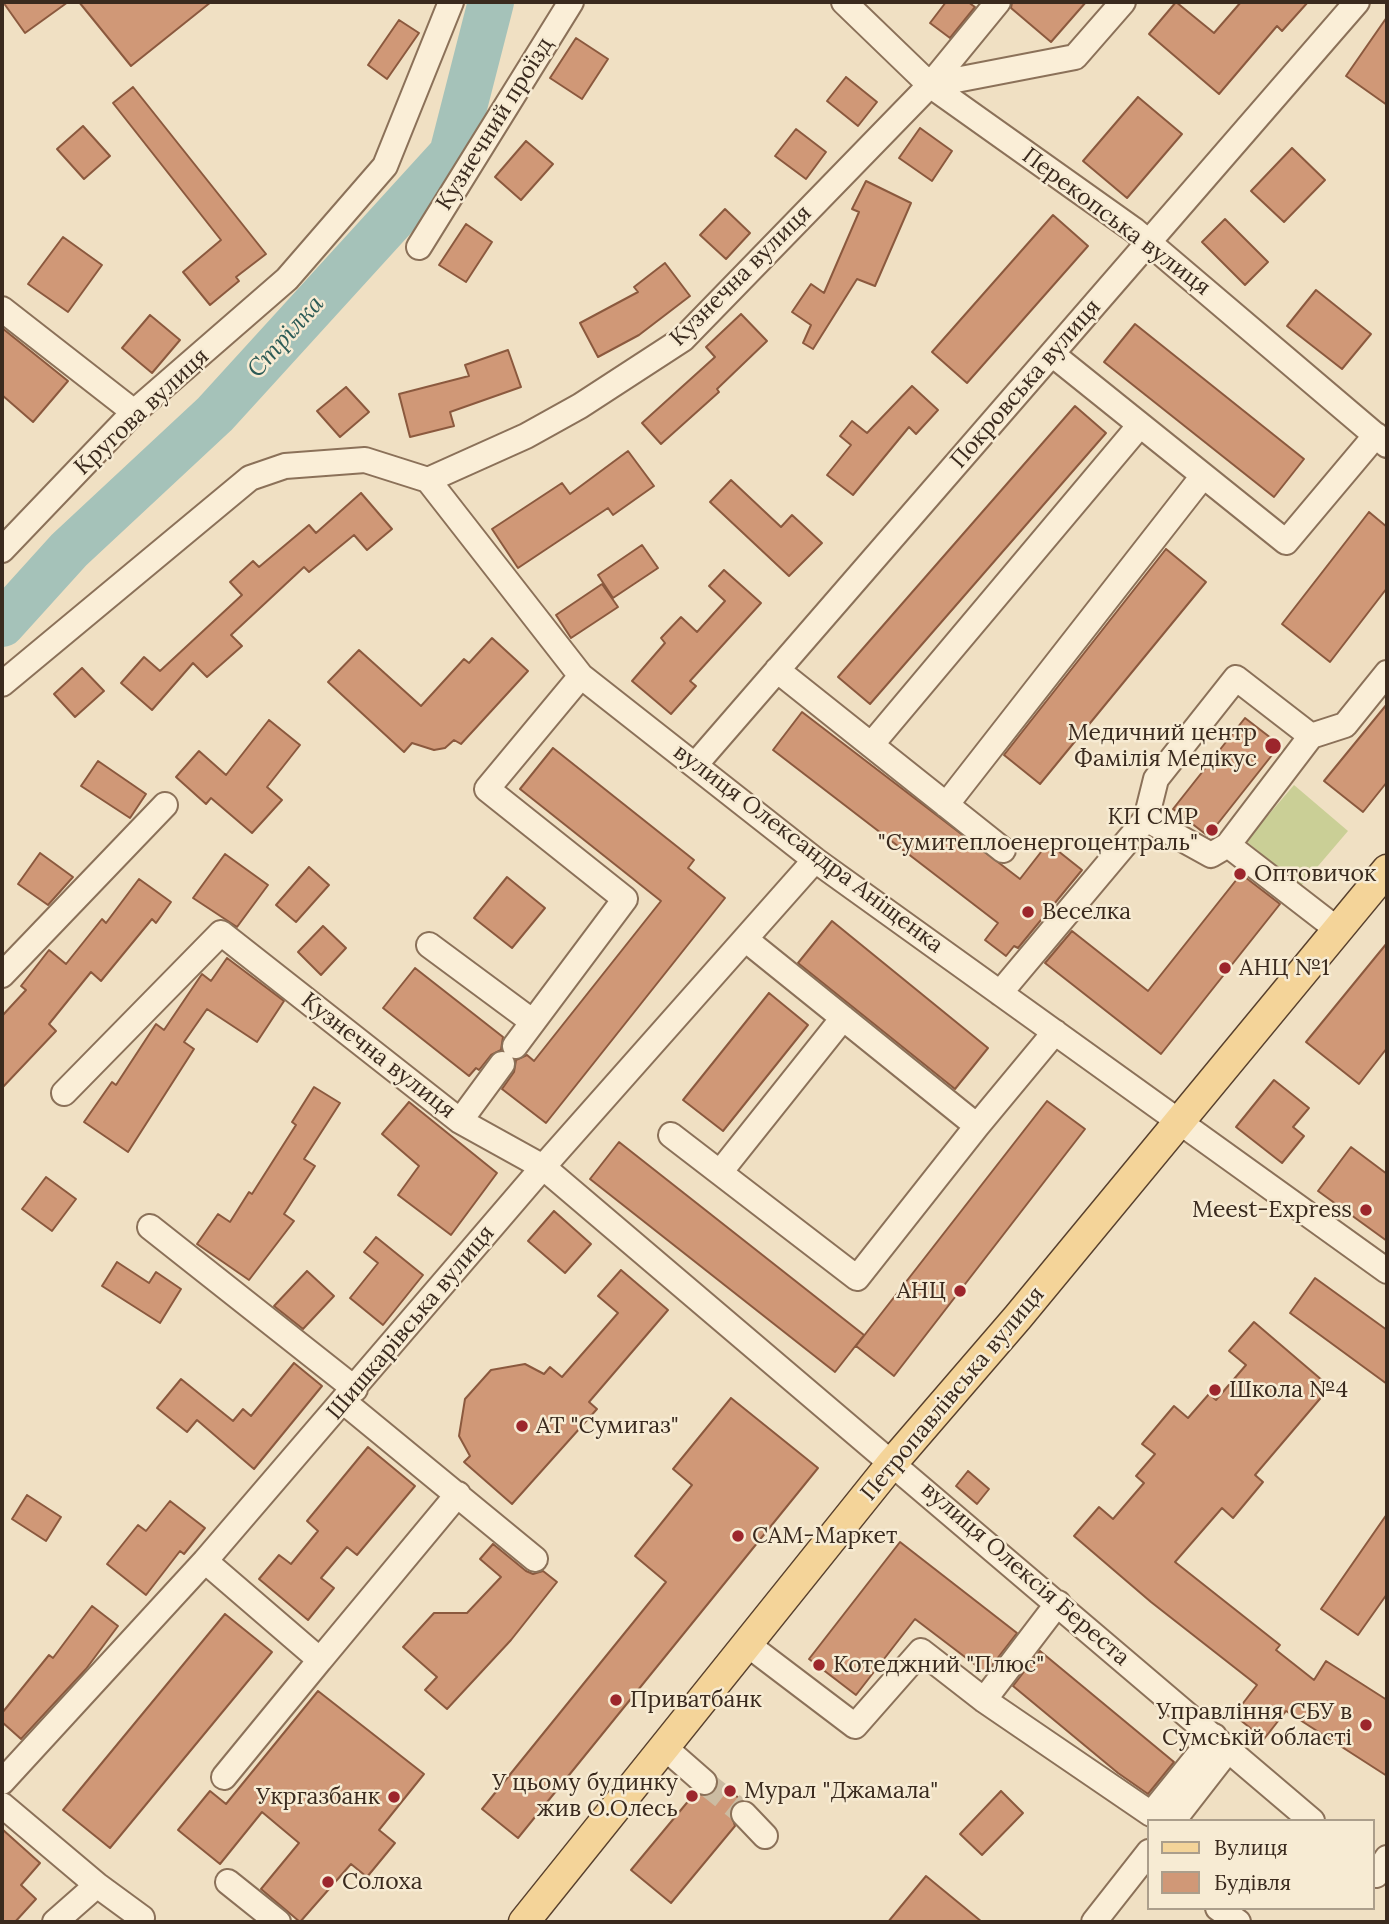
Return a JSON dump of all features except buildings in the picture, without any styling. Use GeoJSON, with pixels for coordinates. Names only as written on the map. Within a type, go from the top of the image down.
{"type":"FeatureCollection","features":[{"type":"Feature","properties":{"kind":"main road","name":"Петропавлівська вулиця"},"geometry":{"type":"LineString","coordinates":[[524,1922],[893,1462],[1181,1122],[1387,871]]}},
{"type":"Feature","properties":{"kind":"street","name":"Кругова вулиця"},"geometry":{"type":"LineString","coordinates":[[2,550],[134,412],[287,279],[385,166],[451,2]]}},
{"type":"Feature","properties":{"kind":"street","name":"Кузнечний проїзд"},"geometry":{"type":"LineString","coordinates":[[419,247],[571,2]]}},
{"type":"Feature","properties":{"kind":"street","name":"Перекопська вулиця"},"geometry":{"type":"LineString","coordinates":[[844,2],[930,85],[1150,243],[1381,440]]}},
{"type":"Feature","properties":{"kind":"street","name":"Кузнечна вулиця"},"geometry":{"type":"LineString","coordinates":[[428,480],[537,430],[683,339],[930,85],[998,2]]}},
{"type":"Feature","properties":{"kind":"street"},"geometry":{"type":"LineString","coordinates":[[930,85],[1075,57],[1123,2]]}},
{"type":"Feature","properties":{"kind":"street","name":"Покровська вулиця"},"geometry":{"type":"LineString","coordinates":[[695,765],[1357,2]]}},
{"type":"Feature","properties":{"kind":"street"},"geometry":{"type":"LineString","coordinates":[[2,309],[134,412]]}},
{"type":"Feature","properties":{"kind":"street"},"geometry":{"type":"LineString","coordinates":[[1052,354],[1286,542],[1381,440]]}},
{"type":"Feature","properties":{"kind":"street"},"geometry":{"type":"LineString","coordinates":[[872,745],[1140,425]]}},
{"type":"Feature","properties":{"kind":"street"},"geometry":{"type":"LineString","coordinates":[[2,684],[250,478],[285,466],[365,460],[428,480]]}},
{"type":"Feature","properties":{"kind":"street"},"geometry":{"type":"LineString","coordinates":[[946,805],[1203,476]]}},
{"type":"Feature","properties":{"kind":"street","name":"вулиця Олександра Аніщенка"},"geometry":{"type":"LineString","coordinates":[[428,480],[581,676],[815,860],[1387,1271]]}},
{"type":"Feature","properties":{"kind":"street"},"geometry":{"type":"LineString","coordinates":[[777,670],[1003,850]]}},
{"type":"Feature","properties":{"kind":"street"},"geometry":{"type":"LineString","coordinates":[[1146,819],[1211,855],[1228,845],[1311,736],[1345,725],[1387,673]]}},
{"type":"Feature","properties":{"kind":"street"},"geometry":{"type":"LineString","coordinates":[[460,1121],[625,899],[487,789],[581,676]]}},
{"type":"Feature","properties":{"kind":"street"},"geometry":{"type":"LineString","coordinates":[[1000,993],[1146,819],[1156,779],[1236,678],[1311,736]]}},
{"type":"Feature","properties":{"kind":"street"},"geometry":{"type":"LineString","coordinates":[[2,975],[165,805]]}},
{"type":"Feature","properties":{"kind":"street"},"geometry":{"type":"LineString","coordinates":[[1228,845],[1338,930]]}},
{"type":"Feature","properties":{"kind":"street","name":"Шишкарівська вулиця"},"geometry":{"type":"LineString","coordinates":[[3,1778],[205,1561],[350,1396],[543,1167],[815,860]]}},
{"type":"Feature","properties":{"kind":"street","name":"Кузнечна вулиця"},"geometry":{"type":"LineString","coordinates":[[64,1093],[222,933],[460,1121],[543,1167]]}},
{"type":"Feature","properties":{"kind":"street"},"geometry":{"type":"LineString","coordinates":[[745,939],[977,1126]]}},
{"type":"Feature","properties":{"kind":"street"},"geometry":{"type":"LineString","coordinates":[[429,945],[533,1022]]}},
{"type":"Feature","properties":{"kind":"street"},"geometry":{"type":"LineString","coordinates":[[722,1171],[843,1018]]}},
{"type":"Feature","properties":{"kind":"street"},"geometry":{"type":"LineString","coordinates":[[671,1135],[722,1171],[857,1278],[1055,1032]]}},
{"type":"Feature","properties":{"kind":"street","name":"вулиця Олексія Береста"},"geometry":{"type":"LineString","coordinates":[[543,1167],[1310,1819]]}},
{"type":"Feature","properties":{"kind":"street"},"geometry":{"type":"LineString","coordinates":[[149,1227],[350,1396],[458,1494],[535,1559]]}},
{"type":"Feature","properties":{"kind":"street"},"geometry":{"type":"LineString","coordinates":[[224,1777],[458,1494]]}},
{"type":"Feature","properties":{"kind":"street"},"geometry":{"type":"LineString","coordinates":[[205,1561],[320,1660]]}},
{"type":"Feature","properties":{"kind":"street"},"geometry":{"type":"LineString","coordinates":[[984,1700],[1058,1603]]}},
{"type":"Feature","properties":{"kind":"street"},"geometry":{"type":"LineString","coordinates":[[747,1644],[855,1726],[921,1651],[984,1700],[1151,1814],[1221,1743]]}},
{"type":"Feature","properties":{"kind":"street"},"geometry":{"type":"LineString","coordinates":[[1174,1819],[1221,1743]]}},
{"type":"Feature","properties":{"kind":"street"},"geometry":{"type":"LineString","coordinates":[[664,1747],[704,1782]]}},
{"type":"Feature","properties":{"kind":"street"},"geometry":{"type":"LineString","coordinates":[[2,1805],[97,1885],[142,1918]]}},
{"type":"Feature","properties":{"kind":"street"},"geometry":{"type":"LineString","coordinates":[[744,1814],[765,1836]]}},
{"type":"Feature","properties":{"kind":"street"},"geometry":{"type":"LineString","coordinates":[[1094,1922],[1148,1853]]}},
{"type":"Feature","properties":{"kind":"street"},"geometry":{"type":"LineString","coordinates":[[228,1882],[278,1922]]}},
{"type":"Feature","properties":{"kind":"street"},"geometry":{"type":"LineString","coordinates":[[55,1922],[97,1885]]}},
{"type":"Feature","properties":{"kind":"street"},"geometry":{"type":"LineString","coordinates":[[1221,1910],[1238,1922]]}},
{"type":"Feature","properties":{"kind":"green space"},"geometry":{"type":"Polygon","coordinates":[[[1294,785],[1348,831],[1301,886],[1246,841],[1294,785]]]}},
{"type":"Feature","properties":{"kind":"waterway","name":"Стрілка"},"geometry":{"type":"LineString","coordinates":[[2,624],[69,550],[215,414],[452,154],[491,2]]}},
{"type":"Feature","properties":{"kind":"tunnel"},"geometry":{"type":"LineString","coordinates":[[704,1782],[744,1814]]}},
{"type":"Feature","properties":{"kind":"place","name":"Медичний центр Фамілія Медікус"},"geometry":{"type":"Point","coordinates":[1273,746]}},
{"type":"Feature","properties":{"kind":"place","name":"КП СМР \"Сумитеплоенергоцентраль\""},"geometry":{"type":"Point","coordinates":[1212,830]}},
{"type":"Feature","properties":{"kind":"place","name":"Оптовичок"},"geometry":{"type":"Point","coordinates":[1240,874]}},
{"type":"Feature","properties":{"kind":"place","name":"Веселка"},"geometry":{"type":"Point","coordinates":[1028,912]}},
{"type":"Feature","properties":{"kind":"place","name":"АНЦ №1"},"geometry":{"type":"Point","coordinates":[1225,968]}},
{"type":"Feature","properties":{"kind":"place","name":"Meest-Express"},"geometry":{"type":"Point","coordinates":[1366,1210]}},
{"type":"Feature","properties":{"kind":"place","name":"АНЦ"},"geometry":{"type":"Point","coordinates":[960,1291]}},
{"type":"Feature","properties":{"kind":"place","name":"Школа №4"},"geometry":{"type":"Point","coordinates":[1215,1390]}},
{"type":"Feature","properties":{"kind":"place","name":"АТ \"Сумигаз\""},"geometry":{"type":"Point","coordinates":[522,1426]}},
{"type":"Feature","properties":{"kind":"place","name":"САМ-Маркет"},"geometry":{"type":"Point","coordinates":[738,1536]}},
{"type":"Feature","properties":{"kind":"place","name":"Котеджний \"Плюс\""},"geometry":{"type":"Point","coordinates":[819,1665]}},
{"type":"Feature","properties":{"kind":"place","name":"Приватбанк"},"geometry":{"type":"Point","coordinates":[616,1700]}},
{"type":"Feature","properties":{"kind":"place","name":"Управління СБУ в Сумській області"},"geometry":{"type":"Point","coordinates":[1366,1725]}},
{"type":"Feature","properties":{"kind":"place","name":"Мурал \"Джамала\""},"geometry":{"type":"Point","coordinates":[730,1791]}},
{"type":"Feature","properties":{"kind":"place","name":"У цьому будинку жив О.Олесь"},"geometry":{"type":"Point","coordinates":[692,1796]}},
{"type":"Feature","properties":{"kind":"place","name":"Укргазбанк"},"geometry":{"type":"Point","coordinates":[394,1797]}},
{"type":"Feature","properties":{"kind":"place","name":"Солоха"},"geometry":{"type":"Point","coordinates":[328,1882]}}]}
